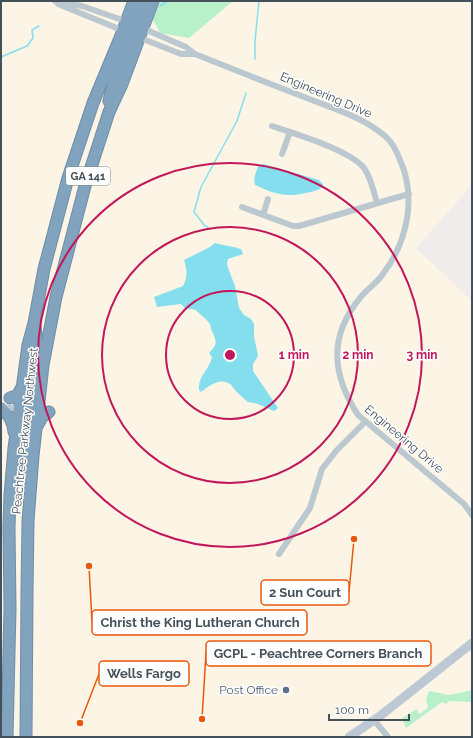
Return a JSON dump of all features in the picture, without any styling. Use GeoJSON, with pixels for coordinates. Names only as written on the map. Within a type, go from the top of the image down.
{"type":"FeatureCollection","features":[{"type":"Feature","properties":{"kind":"highway","name":"Peachtree Parkway Northwest"},"geometry":{"type":"LineString","coordinates":[[7,737],[10,609],[9,528],[14,448],[26,404],[43,365],[56,297],[85,186],[109,112],[122,84],[133,29],[134,1]]}},
{"type":"Feature","properties":{"kind":"highway"},"geometry":{"type":"LineString","coordinates":[[133,29],[144,1]]}},
{"type":"Feature","properties":{"kind":"highway","name":"Peachtree Parkway Northwest"},"geometry":{"type":"LineString","coordinates":[[26,737],[27,556],[30,489],[36,428],[42,417],[26,404],[18,395],[22,386],[28,344],[34,323],[44,269],[68,178],[93,103],[133,29],[153,1]]}},
{"type":"Feature","properties":{"kind":"highway"},"geometry":{"type":"LineString","coordinates":[[30,489],[25,459],[26,404],[37,360],[37,341],[34,323]]}},
{"type":"Feature","properties":{"kind":"highway"},"geometry":{"type":"LineString","coordinates":[[1,408],[8,414],[13,424],[14,448]]}},
{"type":"Feature","properties":{"kind":"highway"},"geometry":{"type":"LineString","coordinates":[[1,507],[10,495]]}},
{"type":"Feature","properties":{"kind":"highway"},"geometry":{"type":"LineString","coordinates":[[1,514],[6,520],[9,528]]}},
{"type":"Feature","properties":{"kind":"highway"},"geometry":{"type":"LineString","coordinates":[[1,622],[10,609]]}},
{"type":"Feature","properties":{"kind":"highway"},"geometry":{"type":"LineString","coordinates":[[1,640],[9,655]]}},
{"type":"Feature","properties":{"kind":"highway"},"geometry":{"type":"LineString","coordinates":[[8,677],[14,716],[15,737]]}},
{"type":"Feature","properties":{"kind":"main road"},"geometry":{"type":"LineString","coordinates":[[349,737],[419,686],[472,642]]}},
{"type":"Feature","properties":{"kind":"street","name":"Engineering Drive"},"geometry":{"type":"LineString","coordinates":[[51,1],[186,46],[195,54],[345,113],[370,125],[387,138],[395,149],[408,180],[408,216],[404,233],[383,275],[356,303],[343,324],[339,341],[337,366],[340,380],[351,405],[358,415],[464,504],[472,515]]}},
{"type":"Feature","properties":{"kind":"street","name":"Engineering Drive"},"geometry":{"type":"LineString","coordinates":[[55,1],[82,6],[133,29],[181,54],[195,54]]}},
{"type":"Feature","properties":{"kind":"street"},"geometry":{"type":"LineString","coordinates":[[272,126],[326,145],[349,156],[364,168],[372,184],[377,203]]}},
{"type":"Feature","properties":{"kind":"street"},"geometry":{"type":"LineString","coordinates":[[282,154],[290,132]]}},
{"type":"Feature","properties":{"kind":"street"},"geometry":{"type":"LineString","coordinates":[[242,207],[293,226],[299,226],[409,194]]}},
{"type":"Feature","properties":{"kind":"street"},"geometry":{"type":"LineString","coordinates":[[263,215],[268,199]]}},
{"type":"Feature","properties":{"kind":"street"},"geometry":{"type":"LineString","coordinates":[[1,408],[26,404]]}},
{"type":"Feature","properties":{"kind":"street"},"geometry":{"type":"LineString","coordinates":[[279,554],[310,508],[322,469],[336,451],[365,422]]}},
{"type":"Feature","properties":{"kind":"street","name":"Engineering Drive"},"geometry":{"type":"LineString","coordinates":[[464,504],[472,507]]}},
{"type":"Feature","properties":{"kind":"street"},"geometry":{"type":"LineString","coordinates":[[374,720],[388,737]]}},
{"type":"Feature","properties":{"kind":"shaded area"},"geometry":{"type":"Polygon","coordinates":[[[1,1],[472,1],[472,185],[416,248],[472,301],[472,737],[1,737],[1,1]]]}},
{"type":"Feature","properties":{"kind":"green space"},"geometry":{"type":"Polygon","coordinates":[[[160,1],[233,1],[189,38],[160,33],[152,18],[160,1]]]}},
{"type":"Feature","properties":{"kind":"green space"},"geometry":{"type":"Polygon","coordinates":[[[472,690],[472,702],[448,701],[447,704],[442,702],[406,728],[402,718],[417,709],[419,714],[428,708],[426,699],[429,691],[449,695],[472,690]]]}},
{"type":"Feature","properties":{"kind":"water"},"geometry":{"type":"Polygon","coordinates":[[[263,164],[319,180],[323,184],[323,187],[312,192],[291,195],[279,194],[267,190],[255,185],[254,182],[259,165],[263,164]]]}},
{"type":"Feature","properties":{"kind":"water"},"geometry":{"type":"Polygon","coordinates":[[[215,243],[241,249],[243,254],[228,259],[227,263],[235,286],[239,308],[244,315],[251,319],[254,324],[254,336],[258,356],[253,364],[253,371],[278,408],[274,411],[258,404],[248,402],[226,382],[222,381],[215,383],[201,392],[199,390],[200,381],[211,361],[212,357],[209,353],[216,344],[210,324],[196,310],[185,308],[181,304],[157,307],[154,297],[183,286],[186,279],[186,267],[184,260],[215,243]]]}},
{"type":"Feature","properties":{"kind":"waterway"},"geometry":{"type":"LineString","coordinates":[[160,6],[168,1]]}},
{"type":"Feature","properties":{"kind":"waterway"},"geometry":{"type":"LineString","coordinates":[[255,59],[255,41],[259,1]]}},
{"type":"Feature","properties":{"kind":"waterway"},"geometry":{"type":"LineString","coordinates":[[1,57],[27,46],[33,38],[32,30],[39,26]]}},
{"type":"Feature","properties":{"kind":"waterway"},"geometry":{"type":"LineString","coordinates":[[208,227],[205,226],[194,212],[201,187],[237,121],[246,93]]}},
{"type":"Feature","properties":{"kind":"place","name":"2 Sun Court"},"geometry":{"type":"Point","coordinates":[354,539]}},
{"type":"Feature","properties":{"kind":"place","name":"Christ the King Lutheran Church"},"geometry":{"type":"Point","coordinates":[89,566]}},
{"type":"Feature","properties":{"kind":"place","name":"Post Office"},"geometry":{"type":"Point","coordinates":[286,690]}},
{"type":"Feature","properties":{"kind":"place","name":"GCPL - Peachtree Corners Branch"},"geometry":{"type":"Point","coordinates":[202,719]}},
{"type":"Feature","properties":{"kind":"place","name":"Wells Fargo"},"geometry":{"type":"Point","coordinates":[80,723]}}]}
